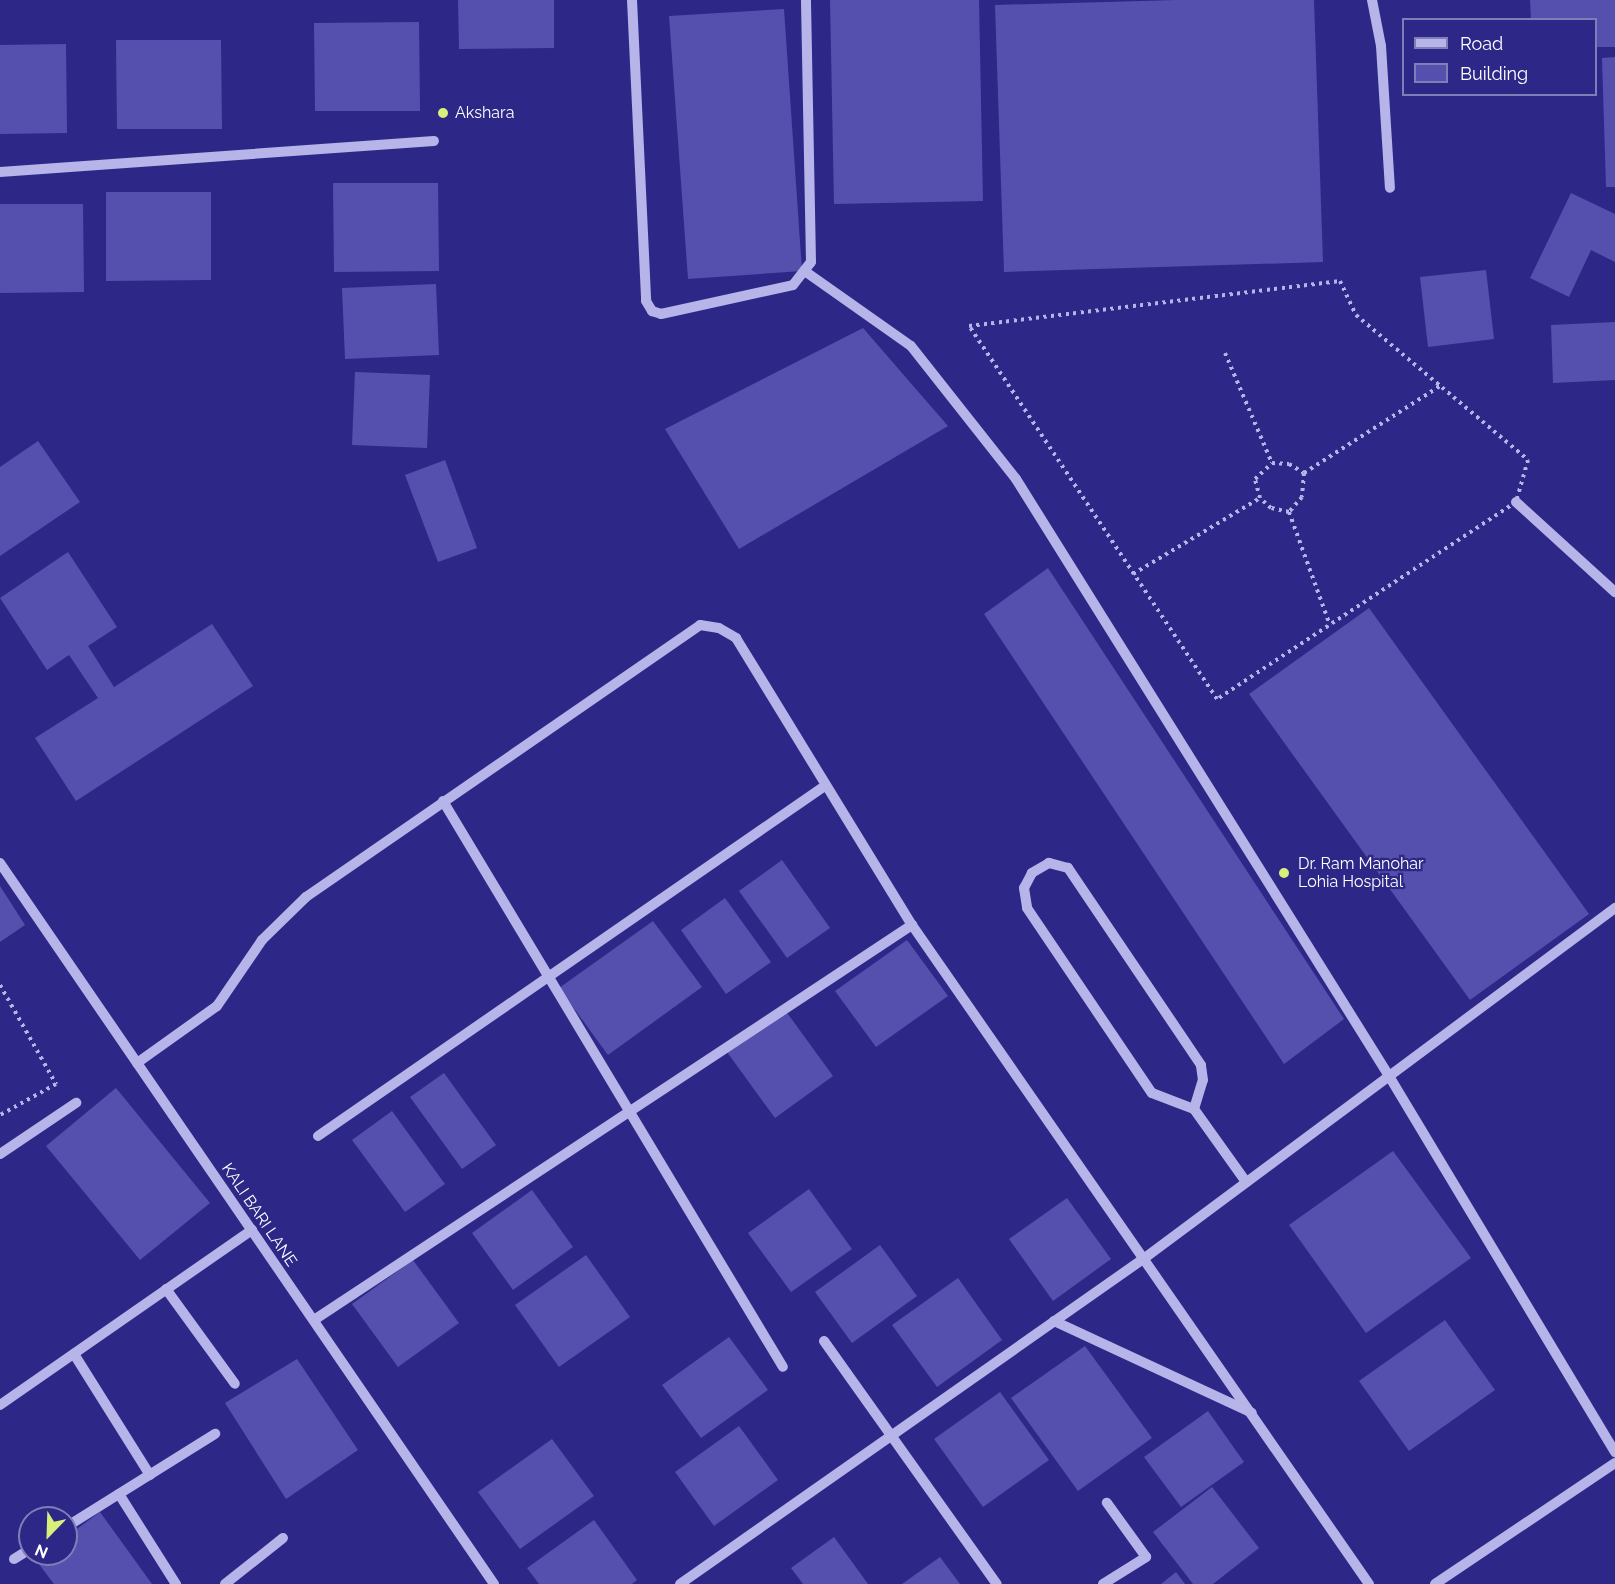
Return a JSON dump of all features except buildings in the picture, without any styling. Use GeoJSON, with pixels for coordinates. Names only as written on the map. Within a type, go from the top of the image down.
{"type":"FeatureCollection","features":[{"type":"Feature","properties":{"kind":"street"},"geometry":{"type":"LineString","coordinates":[[632,0],[646,301],[652,311],[661,314],[793,285],[806,272],[811,262],[806,0]]}},
{"type":"Feature","properties":{"kind":"street"},"geometry":{"type":"LineString","coordinates":[[1372,0],[1381,46],[1390,188]]}},
{"type":"Feature","properties":{"kind":"street"},"geometry":{"type":"LineString","coordinates":[[0,171],[434,141]]}},
{"type":"Feature","properties":{"kind":"street"},"geometry":{"type":"LineString","coordinates":[[806,272],[911,346],[1016,479],[1389,1076],[1615,1452]]}},
{"type":"Feature","properties":{"kind":"street"},"geometry":{"type":"LineString","coordinates":[[1516,502],[1615,592]]}},
{"type":"Feature","properties":{"kind":"street"},"geometry":{"type":"LineString","coordinates":[[137,1063],[217,1006],[262,940],[306,897],[700,625],[719,628],[736,638],[912,925],[1146,1257],[1369,1584]]}},
{"type":"Feature","properties":{"kind":"street"},"geometry":{"type":"LineString","coordinates":[[318,1136],[826,785]]}},
{"type":"Feature","properties":{"kind":"street"},"geometry":{"type":"LineString","coordinates":[[443,801],[783,1367]]}},
{"type":"Feature","properties":{"kind":"street","name":"KALI BARI LANE"},"geometry":{"type":"LineString","coordinates":[[0,863],[494,1584]]}},
{"type":"Feature","properties":{"kind":"street"},"geometry":{"type":"LineString","coordinates":[[1194,1109],[1203,1080],[1201,1065],[1068,868],[1049,863],[1032,873],[1024,888],[1027,908],[1152,1093],[1194,1109],[1246,1182]]}},
{"type":"Feature","properties":{"kind":"street"},"geometry":{"type":"LineString","coordinates":[[680,1584],[1146,1257],[1615,908]]}},
{"type":"Feature","properties":{"kind":"street"},"geometry":{"type":"LineString","coordinates":[[314,1320],[912,925]]}},
{"type":"Feature","properties":{"kind":"street"},"geometry":{"type":"LineString","coordinates":[[0,1154],[76,1103]]}},
{"type":"Feature","properties":{"kind":"street"},"geometry":{"type":"LineString","coordinates":[[0,1405],[252,1230]]}},
{"type":"Feature","properties":{"kind":"street"},"geometry":{"type":"LineString","coordinates":[[166,1289],[235,1384]]}},
{"type":"Feature","properties":{"kind":"street"},"geometry":{"type":"LineString","coordinates":[[1054,1321],[1252,1413]]}},
{"type":"Feature","properties":{"kind":"street"},"geometry":{"type":"LineString","coordinates":[[824,1341],[997,1584]]}},
{"type":"Feature","properties":{"kind":"street"},"geometry":{"type":"LineString","coordinates":[[74,1354],[150,1475]]}},
{"type":"Feature","properties":{"kind":"street"},"geometry":{"type":"LineString","coordinates":[[78,1520],[215,1434]]}},
{"type":"Feature","properties":{"kind":"street"},"geometry":{"type":"LineString","coordinates":[[1435,1584],[1615,1463]]}},
{"type":"Feature","properties":{"kind":"street"},"geometry":{"type":"LineString","coordinates":[[119,1494],[176,1584]]}},
{"type":"Feature","properties":{"kind":"street"},"geometry":{"type":"LineString","coordinates":[[1102,1584],[1146,1557],[1107,1503]]}},
{"type":"Feature","properties":{"kind":"street"},"geometry":{"type":"LineString","coordinates":[[225,1584],[283,1538]]}},
{"type":"Feature","properties":{"kind":"street"},"geometry":{"type":"LineString","coordinates":[[14,1559],[18,1556]]}},
{"type":"Feature","properties":{"kind":"path"},"geometry":{"type":"LineString","coordinates":[[1340,282],[1356,315],[1440,386],[1528,460],[1516,502],[1217,699],[969,326],[1340,282]]}},
{"type":"Feature","properties":{"kind":"path"},"geometry":{"type":"LineString","coordinates":[[1225,353],[1272,463]]}},
{"type":"Feature","properties":{"kind":"path"},"geometry":{"type":"LineString","coordinates":[[1304,473],[1440,386]]}},
{"type":"Feature","properties":{"kind":"path"},"geometry":{"type":"LineString","coordinates":[[1289,512],[1271,508],[1260,498],[1255,479],[1272,463],[1289,464],[1304,473]]}},
{"type":"Feature","properties":{"kind":"path"},"geometry":{"type":"LineString","coordinates":[[1289,512],[1302,497],[1304,473]]}},
{"type":"Feature","properties":{"kind":"path"},"geometry":{"type":"LineString","coordinates":[[1133,574],[1260,498]]}},
{"type":"Feature","properties":{"kind":"path"},"geometry":{"type":"LineString","coordinates":[[1289,512],[1330,625]]}},
{"type":"Feature","properties":{"kind":"path"},"geometry":{"type":"LineString","coordinates":[[0,985],[56,1084],[0,1115]]}},
{"type":"Feature","properties":{"kind":"place","name":"Akshara"},"geometry":{"type":"Point","coordinates":[443,113]}},
{"type":"Feature","properties":{"kind":"place","name":"Dr. Ram Manohar Lohia Hospital"},"geometry":{"type":"Point","coordinates":[1284,873]}}]}
